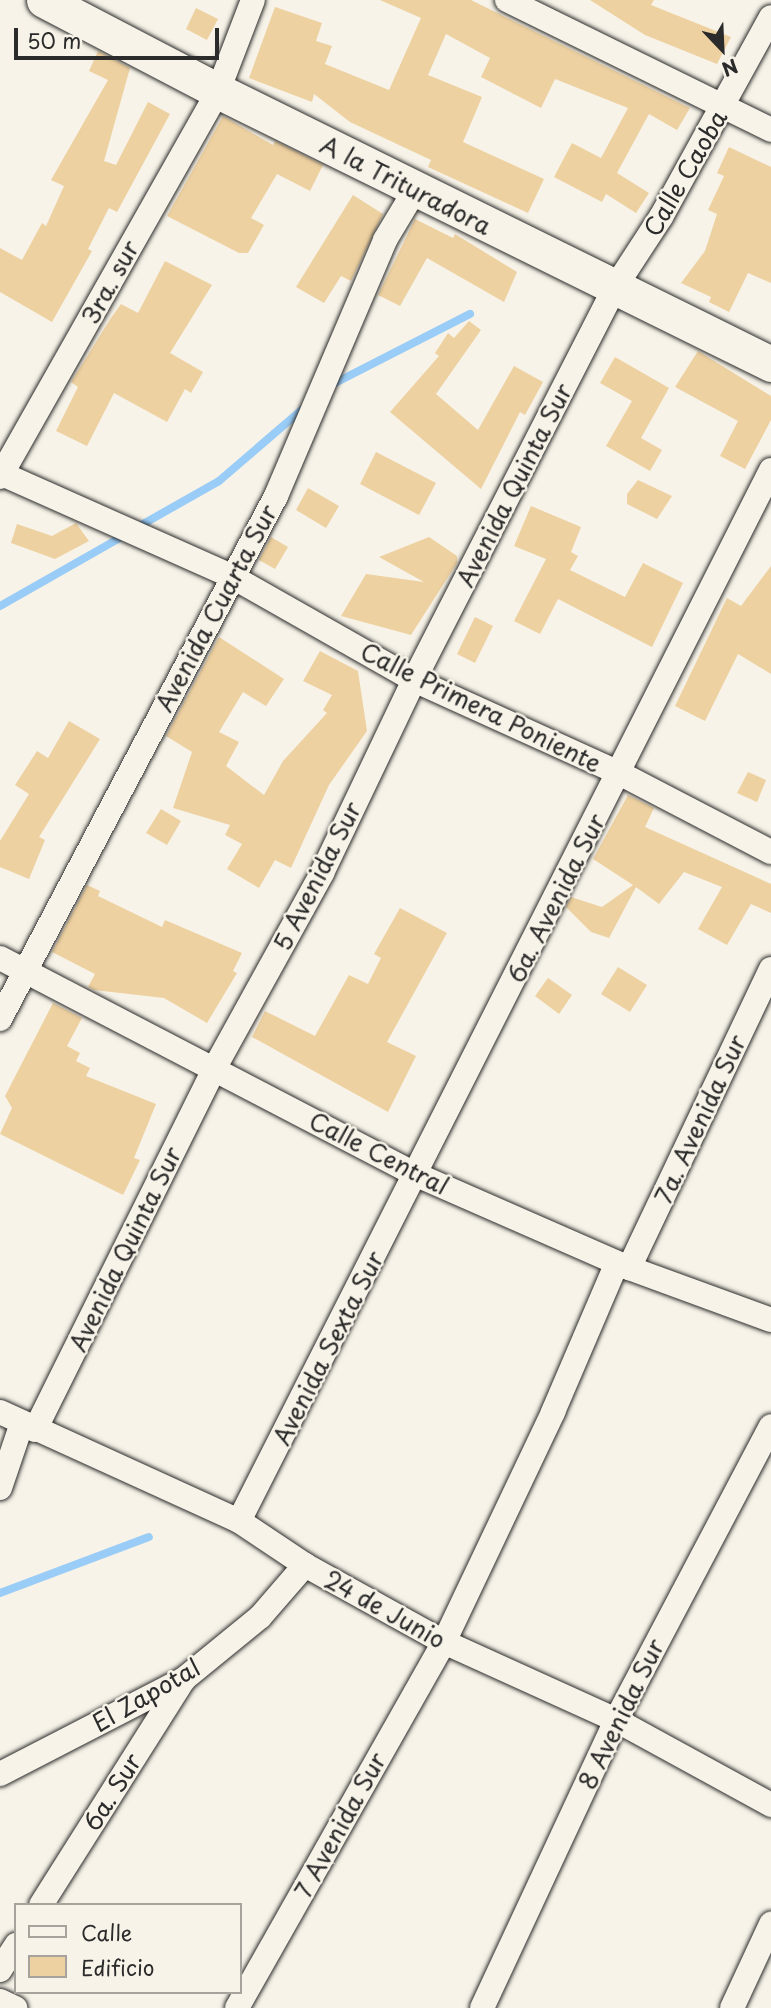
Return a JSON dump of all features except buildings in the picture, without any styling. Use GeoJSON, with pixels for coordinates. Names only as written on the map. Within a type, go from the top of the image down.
{"type":"FeatureCollection","features":[{"type":"Feature","properties":{"kind":"street","name":"A la Trituradora"},"geometry":{"type":"LineString","coordinates":[[44,0],[415,190],[771,364]]}},
{"type":"Feature","properties":{"kind":"street","name":"3ra. sur"},"geometry":{"type":"LineString","coordinates":[[1,474],[218,91],[253,0]]}},
{"type":"Feature","properties":{"kind":"street"},"geometry":{"type":"LineString","coordinates":[[508,0],[771,130]]}},
{"type":"Feature","properties":{"kind":"street","name":"Calle Caoba"},"geometry":{"type":"LineString","coordinates":[[614,289],[661,218],[771,17]]}},
{"type":"Feature","properties":{"kind":"street","name":"Avenida Cuarta Sur"},"geometry":{"type":"LineString","coordinates":[[0,1019],[231,576],[276,496],[385,240],[415,190]]}},
{"type":"Feature","properties":{"kind":"street","name":"Avenida Quinta Sur"},"geometry":{"type":"LineString","coordinates":[[414,680],[614,289]]}},
{"type":"Feature","properties":{"kind":"street","name":"6a. Avenida Sur"},"geometry":{"type":"LineString","coordinates":[[416,1175],[771,470]]}},
{"type":"Feature","properties":{"kind":"street","name":"Calle Primera Poniente"},"geometry":{"type":"LineString","coordinates":[[1,474],[231,576],[414,680],[619,773],[771,852]]}},
{"type":"Feature","properties":{"kind":"street","name":"5 Avenida Sur"},"geometry":{"type":"LineString","coordinates":[[214,1069],[322,873],[414,680]]}},
{"type":"Feature","properties":{"kind":"street","name":"Calle Central"},"geometry":{"type":"LineString","coordinates":[[0,958],[416,1175],[623,1266],[771,1320]]}},
{"type":"Feature","properties":{"kind":"street","name":"7a. Avenida Sur"},"geometry":{"type":"LineString","coordinates":[[443,1642],[623,1266],[771,969]]}},
{"type":"Feature","properties":{"kind":"street","name":"Avenida Quinta Sur"},"geometry":{"type":"LineString","coordinates":[[0,1488],[19,1422],[214,1069]]}},
{"type":"Feature","properties":{"kind":"street","name":"Avenida Sexta Sur"},"geometry":{"type":"LineString","coordinates":[[239,1521],[416,1175]]}},
{"type":"Feature","properties":{"kind":"street","name":"24 de Junio"},"geometry":{"type":"LineString","coordinates":[[19,1422],[239,1521],[305,1564],[443,1642],[616,1720],[771,1805]]}},
{"type":"Feature","properties":{"kind":"street","name":"8 Avenida Sur"},"geometry":{"type":"LineString","coordinates":[[482,2008],[616,1720],[771,1426]]}},
{"type":"Feature","properties":{"kind":"street","name":"El Zapotal"},"geometry":{"type":"LineString","coordinates":[[0,1774],[184,1679],[260,1617],[305,1564]]}},
{"type":"Feature","properties":{"kind":"street","name":"7 Avenida Sur"},"geometry":{"type":"LineString","coordinates":[[237,2008],[443,1642]]}},
{"type":"Feature","properties":{"kind":"street","name":"6a. Sur"},"geometry":{"type":"LineString","coordinates":[[42,1903],[184,1679]]}},
{"type":"Feature","properties":{"kind":"street"},"geometry":{"type":"LineString","coordinates":[[732,2008],[771,1924]]}},
{"type":"Feature","properties":{"kind":"street"},"geometry":{"type":"LineString","coordinates":[[0,1970],[14,1948]]}},
{"type":"Feature","properties":{"kind":"street"},"geometry":{"type":"LineString","coordinates":[[0,2001],[15,2008]]}},
{"type":"Feature","properties":{"kind":"waterway"},"geometry":{"type":"LineString","coordinates":[[333,384],[470,314]]}},
{"type":"Feature","properties":{"kind":"waterway"},"geometry":{"type":"LineString","coordinates":[[136,528],[219,481],[304,408]]}},
{"type":"Feature","properties":{"kind":"waterway"},"geometry":{"type":"LineString","coordinates":[[0,606],[125,535]]}},
{"type":"Feature","properties":{"kind":"waterway"},"geometry":{"type":"LineString","coordinates":[[0,1593],[149,1537]]}}]}
